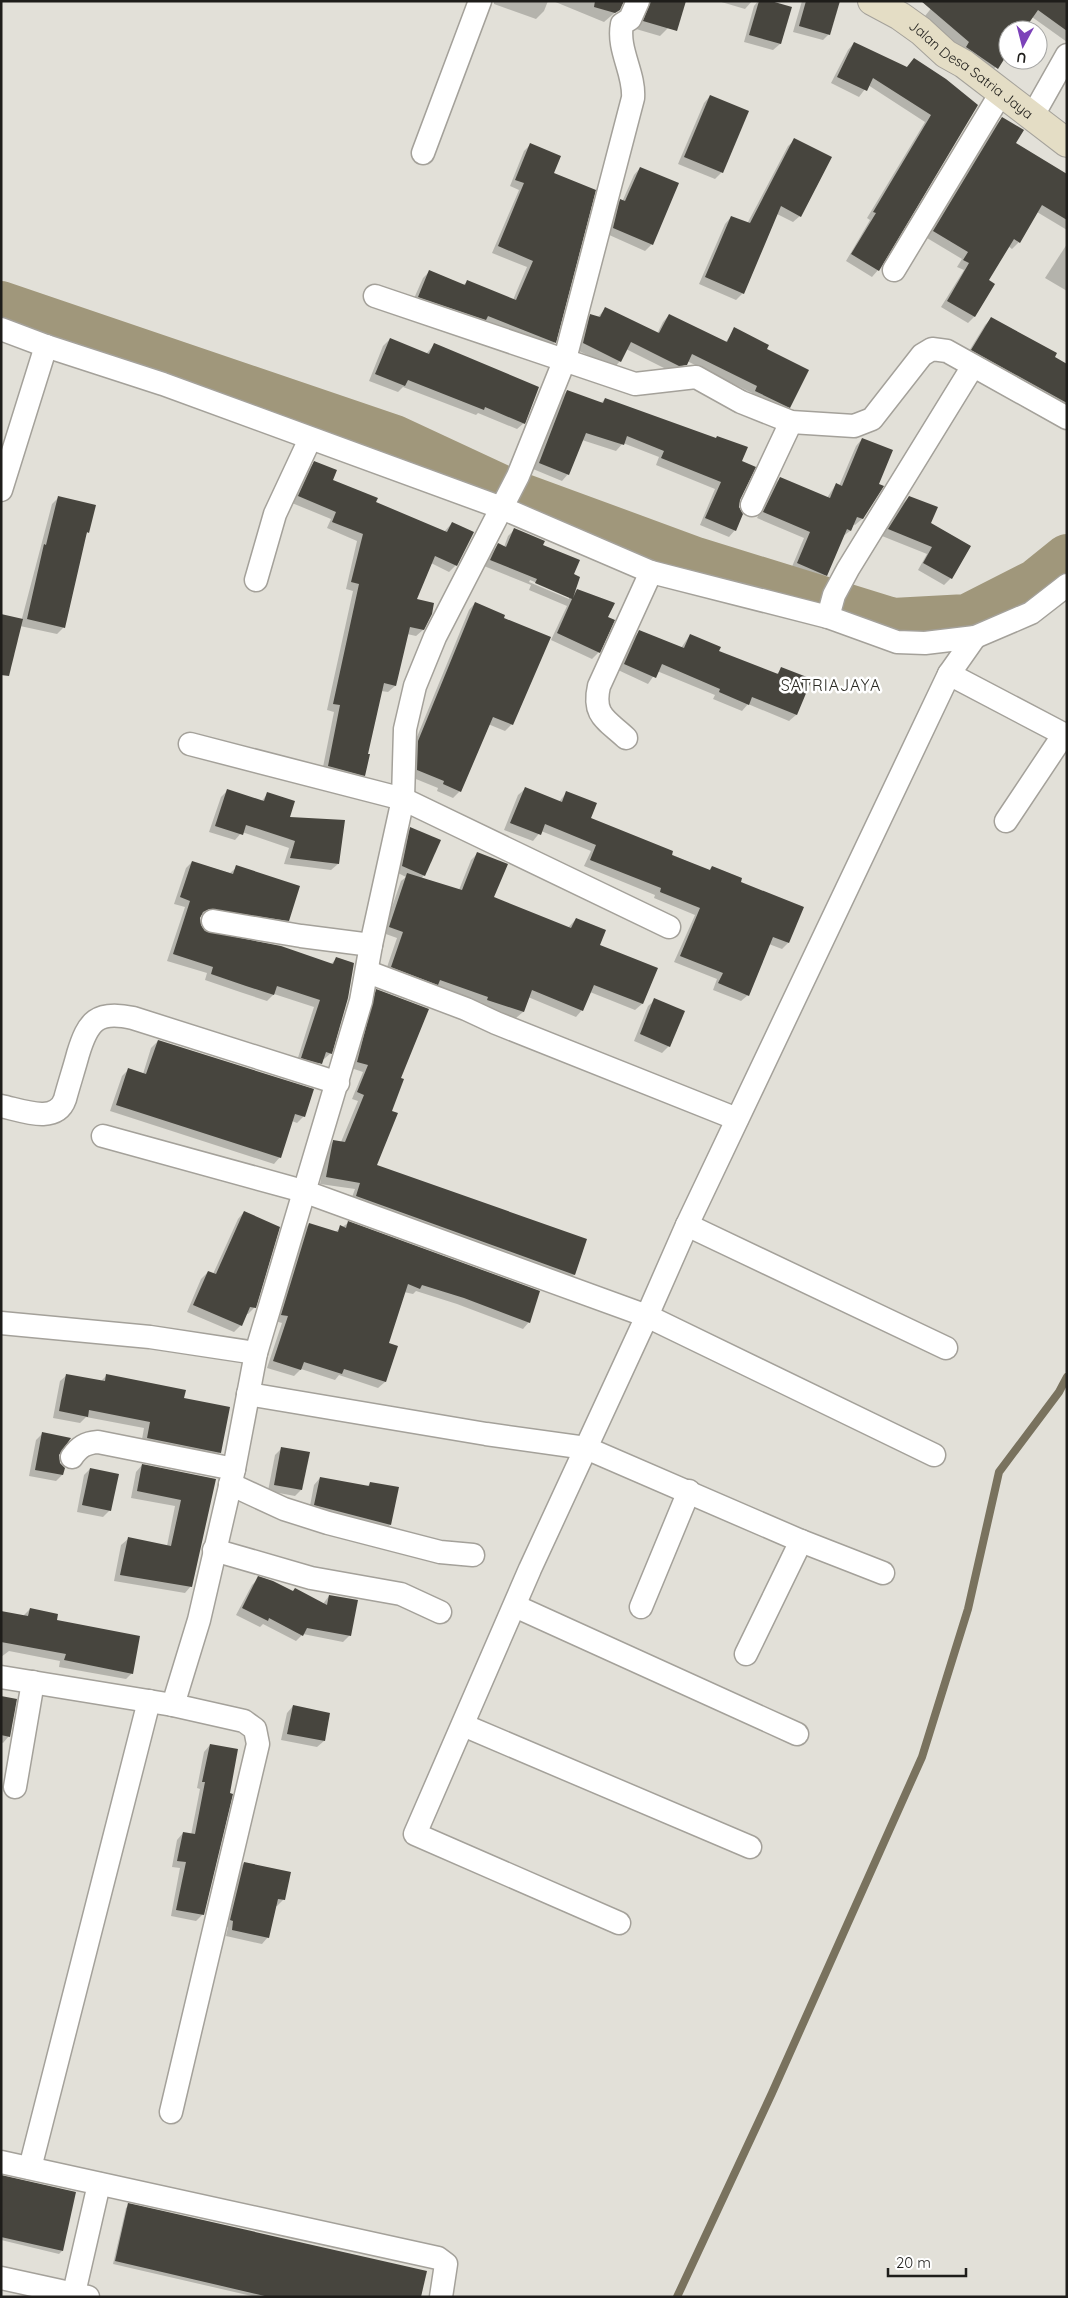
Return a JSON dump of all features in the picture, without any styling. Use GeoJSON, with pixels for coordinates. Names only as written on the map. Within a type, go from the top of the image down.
{"type":"FeatureCollection","features":[{"type":"Feature","properties":{"kind":"street"},"geometry":{"type":"LineString","coordinates":[[423,153],[480,1]]}},
{"type":"Feature","properties":{"kind":"street"},"geometry":{"type":"LineString","coordinates":[[173,1705],[199,1620],[232,1477],[256,1353],[303,1191],[338,1082],[368,972],[371,945],[403,799],[405,729],[415,686],[435,636],[502,508],[545,411],[565,360],[633,98],[633,88],[620,42],[620,32],[622,24],[630,18],[638,1]]}},
{"type":"Feature","properties":{"kind":"street","name":"Jalan Desa Satria Jaya"},"geometry":{"type":"LineString","coordinates":[[872,1],[904,8],[921,31],[946,54],[964,64],[1067,143]]}},
{"type":"Feature","properties":{"kind":"street"},"geometry":{"type":"LineString","coordinates":[[1032,117],[1067,55]]}},
{"type":"Feature","properties":{"kind":"street"},"geometry":{"type":"LineString","coordinates":[[894,270],[1000,93]]}},
{"type":"Feature","properties":{"kind":"street"},"geometry":{"type":"LineString","coordinates":[[375,296],[636,384],[696,377],[741,402],[791,422],[854,426],[872,419],[922,355],[932,349],[947,351],[1067,418]]}},
{"type":"Feature","properties":{"kind":"street"},"geometry":{"type":"LineString","coordinates":[[1,330],[163,384],[502,508],[651,572],[828,617],[897,642],[925,642],[975,637],[1031,613],[1067,585]]}},
{"type":"Feature","properties":{"kind":"street"},"geometry":{"type":"LineString","coordinates":[[1,490],[46,346]]}},
{"type":"Feature","properties":{"kind":"street"},"geometry":{"type":"LineString","coordinates":[[828,617],[834,595],[848,569],[973,366]]}},
{"type":"Feature","properties":{"kind":"street"},"geometry":{"type":"LineString","coordinates":[[752,505],[791,422]]}},
{"type":"Feature","properties":{"kind":"street"},"geometry":{"type":"LineString","coordinates":[[256,580],[275,514],[310,439]]}},
{"type":"Feature","properties":{"kind":"street"},"geometry":{"type":"LineString","coordinates":[[626,738],[599,712],[596,699],[599,686],[651,572]]}},
{"type":"Feature","properties":{"kind":"street"},"geometry":{"type":"LineString","coordinates":[[619,1923],[415,1834],[515,1606],[687,1225],[950,674],[975,637]]}},
{"type":"Feature","properties":{"kind":"street"},"geometry":{"type":"LineString","coordinates":[[950,674],[1066,735],[1006,821]]}},
{"type":"Feature","properties":{"kind":"street"},"geometry":{"type":"LineString","coordinates":[[190,744],[403,799],[670,927]]}},
{"type":"Feature","properties":{"kind":"street"},"geometry":{"type":"LineString","coordinates":[[213,921],[301,936],[371,945]]}},
{"type":"Feature","properties":{"kind":"street"},"geometry":{"type":"LineString","coordinates":[[368,972],[466,1008],[496,1023],[737,1119]]}},
{"type":"Feature","properties":{"kind":"street"},"geometry":{"type":"LineString","coordinates":[[1,1106],[42,1114],[55,1113],[59,1110],[65,1099],[88,1027],[102,1017],[111,1015],[133,1018],[338,1082]]}},
{"type":"Feature","properties":{"kind":"street"},"geometry":{"type":"LineString","coordinates":[[103,1136],[303,1191],[647,1316],[934,1455]]}},
{"type":"Feature","properties":{"kind":"street"},"geometry":{"type":"LineString","coordinates":[[687,1225],[946,1348]]}},
{"type":"Feature","properties":{"kind":"street"},"geometry":{"type":"LineString","coordinates":[[1,1323],[150,1337],[256,1353]]}},
{"type":"Feature","properties":{"kind":"street"},"geometry":{"type":"LineString","coordinates":[[248,1394],[486,1434],[586,1448],[801,1541],[883,1573]]}},
{"type":"Feature","properties":{"kind":"street"},"geometry":{"type":"LineString","coordinates":[[72,1457],[81,1446],[88,1442],[98,1442],[232,1477],[284,1509],[328,1523],[440,1552],[473,1555]]}},
{"type":"Feature","properties":{"kind":"street"},"geometry":{"type":"LineString","coordinates":[[640,1607],[689,1491]]}},
{"type":"Feature","properties":{"kind":"street"},"geometry":{"type":"LineString","coordinates":[[746,1654],[801,1541]]}},
{"type":"Feature","properties":{"kind":"street"},"geometry":{"type":"LineString","coordinates":[[214,1550],[311,1578],[400,1594],[440,1612]]}},
{"type":"Feature","properties":{"kind":"street"},"geometry":{"type":"LineString","coordinates":[[515,1606],[797,1734]]}},
{"type":"Feature","properties":{"kind":"street"},"geometry":{"type":"LineString","coordinates":[[1,1676],[173,1705],[244,1721],[254,1729],[258,1744],[171,2112]]}},
{"type":"Feature","properties":{"kind":"street"},"geometry":{"type":"LineString","coordinates":[[15,1788],[33,1682]]}},
{"type":"Feature","properties":{"kind":"street"},"geometry":{"type":"LineString","coordinates":[[30,2168],[149,1701]]}},
{"type":"Feature","properties":{"kind":"street"},"geometry":{"type":"LineString","coordinates":[[463,1725],[750,1847]]}},
{"type":"Feature","properties":{"kind":"street"},"geometry":{"type":"LineString","coordinates":[[1,2162],[438,2258],[444,2261],[446,2269],[441,2297]]}},
{"type":"Feature","properties":{"kind":"street"},"geometry":{"type":"LineString","coordinates":[[1,2278],[81,2295],[99,2184]]}},
{"type":"Feature","properties":{"kind":"shaded area"},"geometry":{"type":"Polygon","coordinates":[[[1,304],[395,438],[511,492],[696,560],[893,621],[967,617],[1036,582],[1067,557],[1067,585],[1031,613],[925,643],[651,572],[1,329],[1,304]]]}},
{"type":"Feature","properties":{"kind":"building"},"geometry":{"type":"Polygon","coordinates":[[[595,1],[624,1],[620,10],[615,13],[594,7],[595,1]]]}},
{"type":"Feature","properties":{"kind":"building"},"geometry":{"type":"Polygon","coordinates":[[[651,1],[686,1],[677,31],[643,21],[651,1]]]}},
{"type":"Feature","properties":{"kind":"building"},"geometry":{"type":"Polygon","coordinates":[[[759,1],[771,1],[792,7],[781,44],[749,35],[759,1]]]}},
{"type":"Feature","properties":{"kind":"building"},"geometry":{"type":"Polygon","coordinates":[[[806,1],[840,1],[830,35],[799,26],[806,1]]]}},
{"type":"Feature","properties":{"kind":"building"},"geometry":{"type":"Polygon","coordinates":[[[921,1],[1067,1],[1067,31],[1038,10],[1031,20],[998,20],[998,69],[966,47],[969,42],[921,1]]]}},
{"type":"Feature","properties":{"kind":"building"},"geometry":{"type":"Polygon","coordinates":[[[854,42],[907,67],[914,58],[946,79],[978,105],[879,271],[851,254],[876,213],[873,212],[931,115],[873,78],[867,91],[837,77],[854,42]]]}},
{"type":"Feature","properties":{"kind":"building"},"geometry":{"type":"Polygon","coordinates":[[[710,95],[749,111],[723,173],[684,157],[710,95]]]}},
{"type":"Feature","properties":{"kind":"building"},"geometry":{"type":"Polygon","coordinates":[[[1002,117],[1024,130],[1016,143],[1067,174],[1067,220],[1042,205],[1020,243],[1014,239],[989,280],[995,284],[975,317],[947,301],[969,263],[963,260],[968,252],[933,231],[1002,117]]]}},
{"type":"Feature","properties":{"kind":"building"},"geometry":{"type":"Polygon","coordinates":[[[794,138],[832,157],[801,217],[781,206],[744,294],[705,277],[731,216],[750,223],[794,138]]]}},
{"type":"Feature","properties":{"kind":"building"},"geometry":{"type":"Polygon","coordinates":[[[530,143],[561,156],[554,173],[596,190],[556,343],[488,316],[486,320],[418,297],[429,270],[465,285],[467,280],[516,300],[533,261],[498,246],[524,183],[515,180],[530,143]]]}},
{"type":"Feature","properties":{"kind":"building"},"geometry":{"type":"Polygon","coordinates":[[[640,167],[679,183],[653,245],[613,228],[620,199],[625,201],[640,167]]]}},
{"type":"Feature","properties":{"kind":"building"},"geometry":{"type":"Polygon","coordinates":[[[605,307],[659,333],[669,314],[727,342],[734,327],[769,345],[767,349],[809,370],[790,408],[755,391],[757,386],[692,354],[687,365],[679,366],[631,342],[621,362],[583,343],[590,314],[600,317],[605,307]]]}},
{"type":"Feature","properties":{"kind":"building"},"geometry":{"type":"Polygon","coordinates":[[[991,317],[1057,353],[1055,357],[1067,364],[1067,403],[971,350],[991,317]]]}},
{"type":"Feature","properties":{"kind":"building"},"geometry":{"type":"Polygon","coordinates":[[[390,338],[429,354],[434,343],[539,387],[525,424],[485,407],[484,410],[408,380],[405,386],[375,374],[390,338]]]}},
{"type":"Feature","properties":{"kind":"building"},"geometry":{"type":"Polygon","coordinates":[[[567,390],[603,403],[605,398],[716,438],[717,436],[748,447],[742,461],[756,467],[740,500],[739,507],[743,514],[736,531],[705,518],[721,482],[661,458],[664,451],[627,436],[624,445],[586,433],[569,475],[539,463],[567,390]]]}},
{"type":"Feature","properties":{"kind":"building"},"geometry":{"type":"Polygon","coordinates":[[[862,438],[893,450],[879,484],[884,486],[863,519],[857,517],[851,531],[847,529],[827,576],[797,563],[810,532],[763,512],[780,477],[830,498],[836,483],[842,486],[862,438]]]}},
{"type":"Feature","properties":{"kind":"building"},"geometry":{"type":"Polygon","coordinates":[[[314,461],[337,470],[333,480],[378,498],[376,502],[447,532],[452,522],[474,532],[457,566],[435,556],[417,599],[434,603],[432,614],[424,630],[410,627],[396,686],[384,683],[365,776],[328,766],[340,705],[333,704],[359,584],[351,582],[363,534],[332,522],[336,512],[298,496],[314,461]]]}},
{"type":"Feature","properties":{"kind":"building"},"geometry":{"type":"Polygon","coordinates":[[[58,496],[96,505],[89,533],[87,532],[65,628],[27,619],[44,544],[46,545],[58,496]]]}},
{"type":"Feature","properties":{"kind":"building"},"geometry":{"type":"Polygon","coordinates":[[[909,496],[938,507],[931,523],[971,546],[952,579],[923,563],[932,547],[888,529],[909,496]]]}},
{"type":"Feature","properties":{"kind":"building"},"geometry":{"type":"Polygon","coordinates":[[[514,528],[545,541],[543,545],[580,560],[574,574],[580,577],[573,598],[577,589],[615,603],[608,617],[615,620],[600,653],[557,633],[572,599],[535,583],[537,579],[490,560],[498,543],[506,547],[514,528]]]}},
{"type":"Feature","properties":{"kind":"building"},"geometry":{"type":"Polygon","coordinates":[[[475,602],[505,615],[504,618],[551,637],[513,725],[493,717],[461,792],[443,784],[444,781],[417,770],[418,741],[475,602]]]}},
{"type":"Feature","properties":{"kind":"building"},"geometry":{"type":"Polygon","coordinates":[[[1,614],[23,619],[9,676],[1,675],[1,614]]]}},
{"type":"Feature","properties":{"kind":"building"},"geometry":{"type":"Polygon","coordinates":[[[639,630],[684,648],[690,634],[721,647],[719,651],[778,674],[781,667],[812,679],[797,715],[752,697],[749,705],[719,692],[720,689],[662,664],[656,678],[624,664],[639,630]]]}},
{"type":"Feature","properties":{"kind":"building"},"geometry":{"type":"Polygon","coordinates":[[[525,787],[562,802],[566,791],[597,803],[591,818],[673,851],[672,855],[710,870],[712,866],[742,878],[741,882],[804,907],[789,943],[773,937],[749,996],[718,983],[723,973],[680,956],[700,908],[660,892],[661,888],[590,860],[596,845],[545,824],[541,835],[510,823],[525,787]]]}},
{"type":"Feature","properties":{"kind":"building"},"geometry":{"type":"Polygon","coordinates":[[[227,789],[264,801],[267,792],[295,801],[290,817],[345,820],[339,864],[290,858],[295,841],[246,825],[243,835],[215,826],[227,789]]]}},
{"type":"Feature","properties":{"kind":"building"},"geometry":{"type":"Polygon","coordinates":[[[410,827],[441,840],[425,876],[402,866],[410,827]]]}},
{"type":"Feature","properties":{"kind":"building"},"geometry":{"type":"Polygon","coordinates":[[[477,852],[508,864],[494,897],[571,928],[576,918],[606,930],[600,945],[658,968],[643,1004],[594,985],[583,1011],[532,990],[524,1012],[487,1000],[488,997],[440,980],[438,985],[391,967],[403,932],[389,927],[407,873],[462,890],[477,852]]]}},
{"type":"Feature","properties":{"kind":"building"},"geometry":{"type":"Polygon","coordinates":[[[192,861],[233,874],[236,865],[300,886],[289,921],[209,909],[203,912],[200,918],[201,925],[205,931],[281,946],[333,964],[336,957],[354,963],[348,998],[332,1054],[326,1052],[322,1064],[301,1058],[320,1000],[277,986],[274,995],[211,974],[213,967],[173,954],[190,901],[180,897],[192,861]]]}},
{"type":"Feature","properties":{"kind":"building"},"geometry":{"type":"Polygon","coordinates":[[[376,989],[429,1009],[401,1078],[404,1079],[392,1111],[398,1113],[377,1165],[587,1239],[575,1275],[356,1196],[360,1183],[326,1177],[333,1140],[345,1142],[364,1095],[357,1092],[368,1065],[357,1062],[376,989]]]}},
{"type":"Feature","properties":{"kind":"building"},"geometry":{"type":"Polygon","coordinates":[[[654,998],[685,1011],[670,1047],[640,1034],[654,998]]]}},
{"type":"Feature","properties":{"kind":"building"},"geometry":{"type":"Polygon","coordinates":[[[158,1040],[314,1089],[305,1117],[295,1114],[281,1158],[116,1105],[128,1068],[146,1074],[158,1040]]]}},
{"type":"Feature","properties":{"kind":"building"},"geometry":{"type":"Polygon","coordinates":[[[244,1211],[280,1227],[256,1308],[250,1307],[242,1326],[193,1305],[208,1271],[216,1274],[244,1211]]]}},
{"type":"Feature","properties":{"kind":"building"},"geometry":{"type":"Polygon","coordinates":[[[348,1221],[540,1291],[530,1323],[464,1298],[422,1285],[420,1289],[408,1284],[389,1343],[398,1346],[386,1382],[344,1369],[342,1374],[304,1362],[301,1370],[273,1361],[288,1316],[281,1315],[309,1223],[338,1232],[340,1225],[346,1228],[348,1221]]]}},
{"type":"Feature","properties":{"kind":"building"},"geometry":{"type":"Polygon","coordinates":[[[66,1374],[105,1381],[106,1374],[186,1390],[184,1398],[230,1407],[221,1453],[147,1438],[150,1422],[89,1410],[88,1417],[59,1411],[66,1374]]]}},
{"type":"Feature","properties":{"kind":"building"},"geometry":{"type":"Polygon","coordinates":[[[42,1432],[71,1438],[59,1455],[60,1463],[65,1468],[63,1475],[35,1470],[42,1432]]]}},
{"type":"Feature","properties":{"kind":"building"},"geometry":{"type":"Polygon","coordinates":[[[281,1447],[310,1452],[302,1490],[274,1485],[281,1447]]]}},
{"type":"Feature","properties":{"kind":"building"},"geometry":{"type":"Polygon","coordinates":[[[142,1464],[216,1479],[192,1587],[120,1575],[128,1537],[171,1546],[181,1500],[137,1491],[142,1464]]]}},
{"type":"Feature","properties":{"kind":"building"},"geometry":{"type":"Polygon","coordinates":[[[90,1468],[119,1474],[111,1511],[82,1505],[90,1468]]]}},
{"type":"Feature","properties":{"kind":"building"},"geometry":{"type":"Polygon","coordinates":[[[320,1477],[369,1486],[370,1482],[399,1487],[391,1525],[314,1505],[320,1477]]]}},
{"type":"Feature","properties":{"kind":"building"},"geometry":{"type":"Polygon","coordinates":[[[258,1576],[293,1591],[295,1588],[327,1605],[329,1595],[358,1600],[351,1636],[307,1628],[303,1636],[269,1618],[268,1621],[242,1608],[258,1576]]]}},
{"type":"Feature","properties":{"kind":"building"},"geometry":{"type":"Polygon","coordinates":[[[30,1608],[58,1614],[57,1620],[140,1636],[133,1674],[64,1660],[66,1654],[1,1642],[1,1611],[28,1616],[30,1608]]]}},
{"type":"Feature","properties":{"kind":"building"},"geometry":{"type":"Polygon","coordinates":[[[1,1696],[17,1699],[10,1737],[1,1735],[1,1696]]]}},
{"type":"Feature","properties":{"kind":"building"},"geometry":{"type":"Polygon","coordinates":[[[293,1705],[330,1713],[325,1741],[287,1734],[293,1705]]]}},
{"type":"Feature","properties":{"kind":"building"},"geometry":{"type":"Polygon","coordinates":[[[210,1744],[238,1749],[230,1793],[233,1794],[204,1915],[176,1910],[186,1862],[177,1861],[183,1832],[195,1834],[205,1782],[202,1782],[210,1744]]]}},
{"type":"Feature","properties":{"kind":"building"},"geometry":{"type":"Polygon","coordinates":[[[244,1862],[291,1872],[285,1900],[278,1899],[269,1938],[232,1930],[233,1921],[230,1920],[244,1862]]]}},
{"type":"Feature","properties":{"kind":"building"},"geometry":{"type":"Polygon","coordinates":[[[1,2175],[76,2192],[63,2251],[1,2237],[1,2175]]]}},
{"type":"Feature","properties":{"kind":"building"},"geometry":{"type":"Polygon","coordinates":[[[128,2203],[427,2271],[421,2297],[269,2297],[115,2261],[128,2203]]]}},
{"type":"Feature","properties":{"kind":"waterway"},"geometry":{"type":"LineString","coordinates":[[1,304],[395,438],[511,492],[696,560],[893,621],[967,617],[1036,582],[1067,557]]}},
{"type":"Feature","properties":{"kind":"waterway"},"geometry":{"type":"LineString","coordinates":[[677,2297],[772,2093],[922,1757],[968,1609],[999,1472],[1059,1392],[1067,1377]]}},
{"type":"Feature","properties":{"kind":"district","name":"SATRIAJAYA"},"geometry":{"type":"Point","coordinates":[831,685]}}]}
